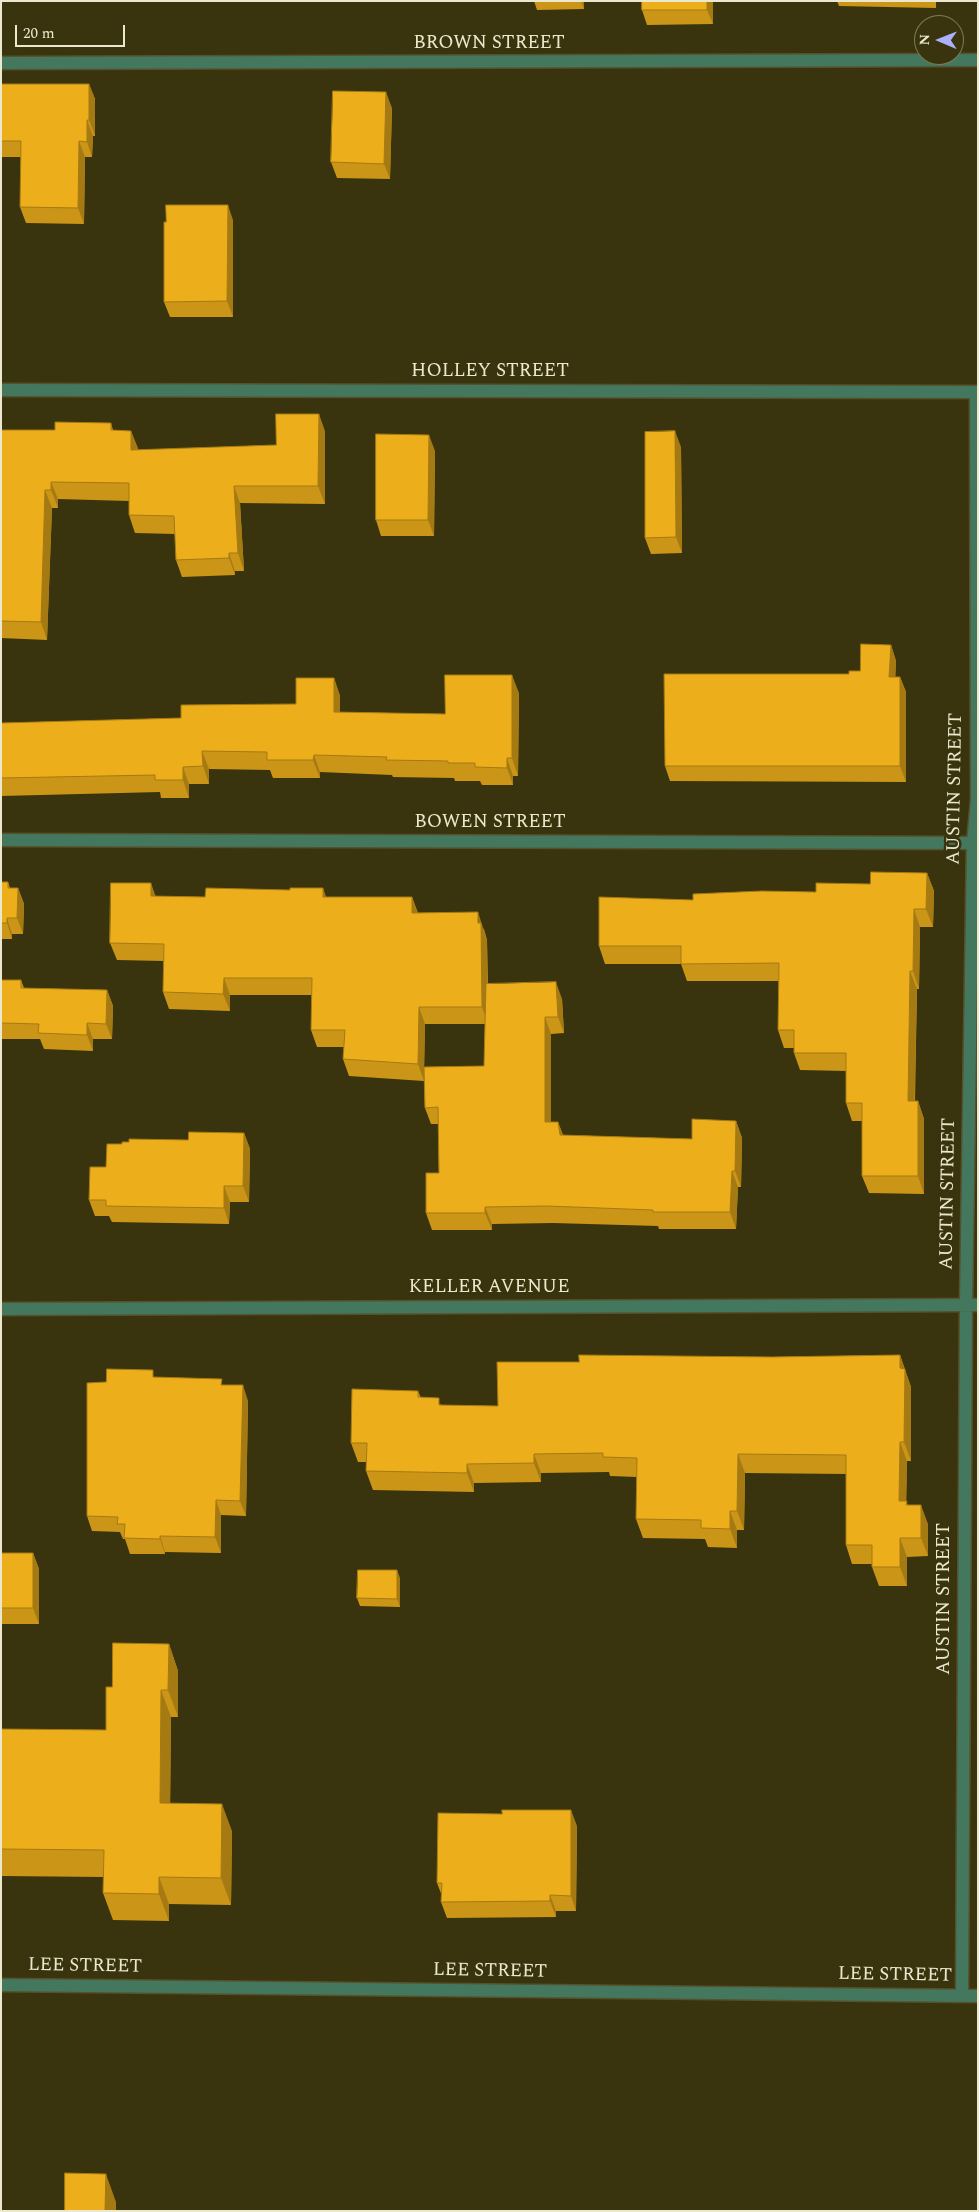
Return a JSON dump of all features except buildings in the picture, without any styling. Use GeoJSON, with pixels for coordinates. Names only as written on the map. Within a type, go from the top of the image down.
{"type":"FeatureCollection","features":[{"type":"Feature","properties":{"kind":"street","name":"BROWN STREET"},"geometry":{"type":"LineString","coordinates":[[1,63],[978,60]]}},
{"type":"Feature","properties":{"kind":"street","name":"HOLLEY STREET"},"geometry":{"type":"LineString","coordinates":[[1,390],[977,392]]}},
{"type":"Feature","properties":{"kind":"street","name":"AUSTIN STREET"},"geometry":{"type":"LineString","coordinates":[[962,1996],[977,800],[977,392]]}},
{"type":"Feature","properties":{"kind":"street","name":"BOWEN STREET"},"geometry":{"type":"LineString","coordinates":[[1,840],[976,843]]}},
{"type":"Feature","properties":{"kind":"street","name":"KELLER AVENUE"},"geometry":{"type":"LineString","coordinates":[[1,1309],[972,1305]]}},
{"type":"Feature","properties":{"kind":"street","name":"LEE STREET"},"geometry":{"type":"LineString","coordinates":[[1,1985],[978,1996]]}}]}
